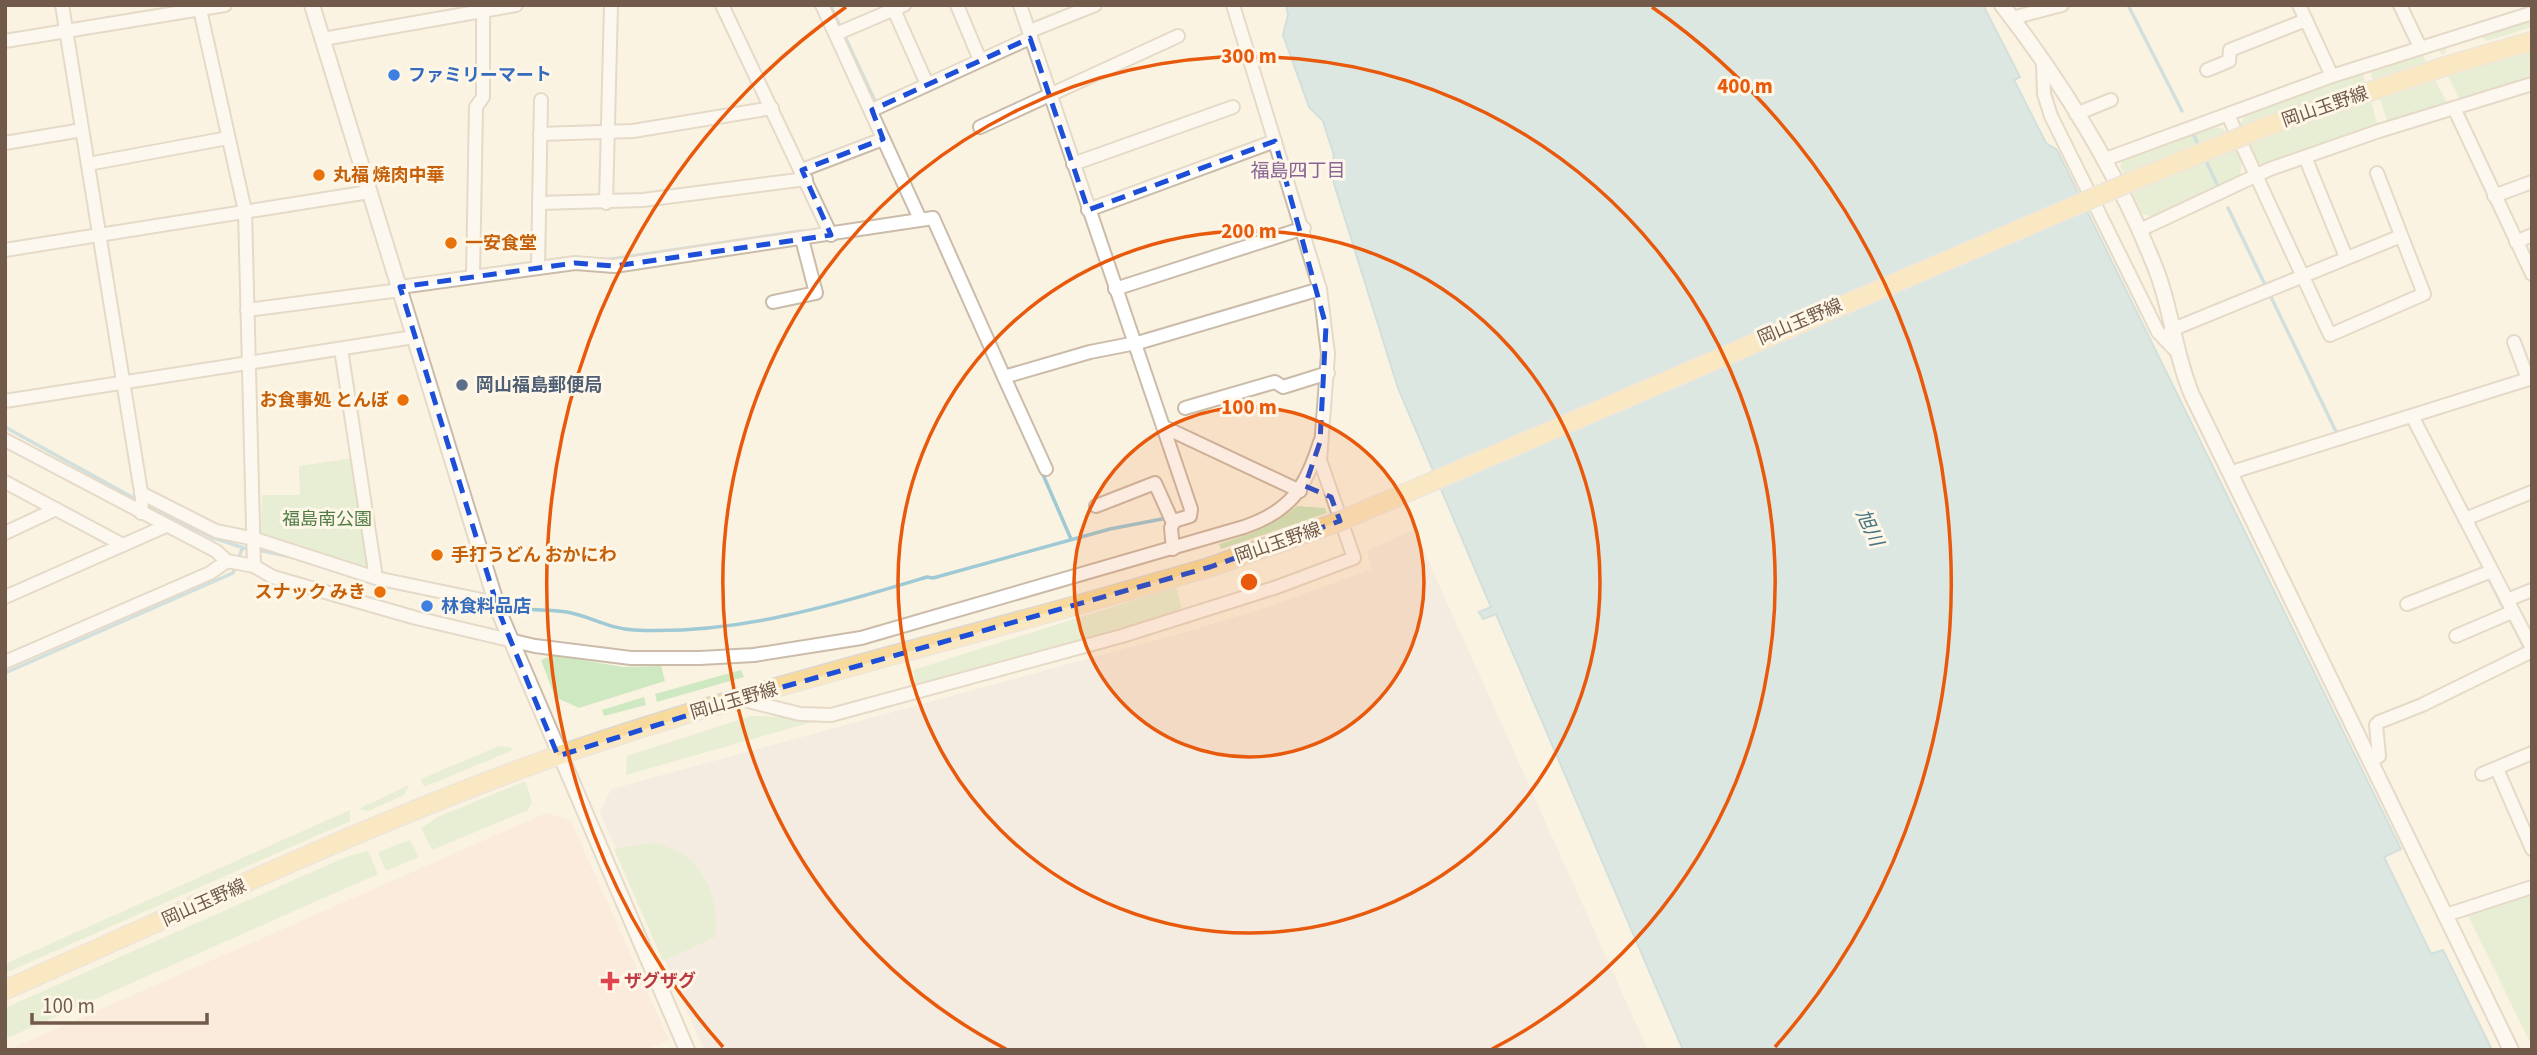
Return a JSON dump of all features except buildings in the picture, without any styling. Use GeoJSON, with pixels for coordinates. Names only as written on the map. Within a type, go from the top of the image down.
{"type":"FeatureCollection","features":[{"type":"Feature","properties":{"kind":"main road","name":"岡山玉野線"},"geometry":{"type":"LineString","coordinates":[[5,990],[366,832],[558,756],[740,699],[1210,567],[1338,522],[2135,180],[2270,125],[2446,66],[2532,41]]}},
{"type":"Feature","properties":{"kind":"street"},"geometry":{"type":"LineString","coordinates":[[62,5],[141,503],[166,526],[216,551],[228,561]]}},
{"type":"Feature","properties":{"kind":"street"},"geometry":{"type":"LineString","coordinates":[[5,41],[225,5]]}},
{"type":"Feature","properties":{"kind":"street"},"geometry":{"type":"LineString","coordinates":[[312,5],[497,607],[558,756],[687,1050]]}},
{"type":"Feature","properties":{"kind":"street"},"geometry":{"type":"LineString","coordinates":[[323,39],[516,5]]}},
{"type":"Feature","properties":{"kind":"street"},"geometry":{"type":"LineString","coordinates":[[606,203],[611,5]]}},
{"type":"Feature","properties":{"kind":"street"},"geometry":{"type":"LineString","coordinates":[[722,5],[829,231]]}},
{"type":"Feature","properties":{"kind":"street"},"geometry":{"type":"LineString","coordinates":[[822,5],[920,219]]}},
{"type":"Feature","properties":{"kind":"street"},"geometry":{"type":"LineString","coordinates":[[957,5],[980,60]]}},
{"type":"Feature","properties":{"kind":"street"},"geometry":{"type":"LineString","coordinates":[[1020,5],[1191,509],[1190,516],[1173,523]]}},
{"type":"Feature","properties":{"kind":"street"},"geometry":{"type":"LineString","coordinates":[[872,110],[1095,5]]}},
{"type":"Feature","properties":{"kind":"street"},"geometry":{"type":"LineString","coordinates":[[740,699],[800,714],[831,715],[1122,636],[1278,587],[1354,558],[1320,460],[1328,373],[1326,326],[1320,289],[1304,228],[1233,5]]}},
{"type":"Feature","properties":{"kind":"street"},"geometry":{"type":"LineString","coordinates":[[2002,5],[2076,114],[2140,230],[2158,275],[2176,351],[2188,386],[2511,1050]]}},
{"type":"Feature","properties":{"kind":"street"},"geometry":{"type":"LineString","coordinates":[[2012,18],[2062,5]]}},
{"type":"Feature","properties":{"kind":"street"},"geometry":{"type":"LineString","coordinates":[[2299,5],[2332,76]]}},
{"type":"Feature","properties":{"kind":"street"},"geometry":{"type":"LineString","coordinates":[[2400,5],[2420,47]]}},
{"type":"Feature","properties":{"kind":"street"},"geometry":{"type":"LineString","coordinates":[[200,7],[244,211],[253,554]]}},
{"type":"Feature","properties":{"kind":"street"},"geometry":{"type":"LineString","coordinates":[[836,34],[899,7],[927,84]]}},
{"type":"Feature","properties":{"kind":"street"},"geometry":{"type":"LineString","coordinates":[[473,276],[476,107],[483,97],[483,11]]}},
{"type":"Feature","properties":{"kind":"street"},"geometry":{"type":"LineString","coordinates":[[2102,160],[2332,76],[2532,13]]}},
{"type":"Feature","properties":{"kind":"street"},"geometry":{"type":"LineString","coordinates":[[2207,70],[2229,61],[2230,50],[2306,20]]}},
{"type":"Feature","properties":{"kind":"street"},"geometry":{"type":"LineString","coordinates":[[980,127],[1178,36]]}},
{"type":"Feature","properties":{"kind":"street"},"geometry":{"type":"LineString","coordinates":[[2043,65],[2044,94],[2051,116],[2158,332],[2176,351]]}},
{"type":"Feature","properties":{"kind":"street"},"geometry":{"type":"LineString","coordinates":[[2140,230],[2305,157],[2532,84]]}},
{"type":"Feature","properties":{"kind":"street"},"geometry":{"type":"LineString","coordinates":[[538,267],[541,100]]}},
{"type":"Feature","properties":{"kind":"street"},"geometry":{"type":"LineString","coordinates":[[2076,114],[2111,100]]}},
{"type":"Feature","properties":{"kind":"street"},"geometry":{"type":"LineString","coordinates":[[1073,164],[1233,107]]}},
{"type":"Feature","properties":{"kind":"street"},"geometry":{"type":"LineString","coordinates":[[540,134],[607,134],[772,108]]}},
{"type":"Feature","properties":{"kind":"street"},"geometry":{"type":"LineString","coordinates":[[2454,108],[2532,274]]}},
{"type":"Feature","properties":{"kind":"street"},"geometry":{"type":"LineString","coordinates":[[2228,116],[2330,335],[2424,294],[2377,173]]}},
{"type":"Feature","properties":{"kind":"street"},"geometry":{"type":"LineString","coordinates":[[5,143],[82,130]]}},
{"type":"Feature","properties":{"kind":"street"},"geometry":{"type":"LineString","coordinates":[[88,164],[228,138]]}},
{"type":"Feature","properties":{"kind":"street"},"geometry":{"type":"LineString","coordinates":[[539,203],[606,203],[804,174],[883,139]]}},
{"type":"Feature","properties":{"kind":"street"},"geometry":{"type":"LineString","coordinates":[[1088,210],[1275,141]]}},
{"type":"Feature","properties":{"kind":"street"},"geometry":{"type":"LineString","coordinates":[[2305,157],[2346,257]]}},
{"type":"Feature","properties":{"kind":"street"},"geometry":{"type":"LineString","coordinates":[[2494,196],[2532,182]]}},
{"type":"Feature","properties":{"kind":"street"},"geometry":{"type":"LineString","coordinates":[[5,250],[369,192]]}},
{"type":"Feature","properties":{"kind":"street"},"geometry":{"type":"LineString","coordinates":[[247,310],[538,267],[575,263],[614,266],[802,239],[829,231],[933,218],[1046,469]]}},
{"type":"Feature","properties":{"kind":"street"},"geometry":{"type":"LineString","coordinates":[[1115,289],[1304,228]]}},
{"type":"Feature","properties":{"kind":"street"},"geometry":{"type":"LineString","coordinates":[[2516,242],[2532,235]]}},
{"type":"Feature","properties":{"kind":"street"},"geometry":{"type":"LineString","coordinates":[[2171,330],[2267,288],[2401,236]]}},
{"type":"Feature","properties":{"kind":"street"},"geometry":{"type":"LineString","coordinates":[[773,302],[816,293],[802,239]]}},
{"type":"Feature","properties":{"kind":"street"},"geometry":{"type":"LineString","coordinates":[[1004,377],[1134,343],[1320,289]]}},
{"type":"Feature","properties":{"kind":"street"},"geometry":{"type":"LineString","coordinates":[[5,401],[414,337]]}},
{"type":"Feature","properties":{"kind":"street"},"geometry":{"type":"LineString","coordinates":[[2229,473],[2341,438],[2414,419],[2530,378],[2514,342]]}},
{"type":"Feature","properties":{"kind":"street"},"geometry":{"type":"LineString","coordinates":[[341,349],[376,578]]}},
{"type":"Feature","properties":{"kind":"street"},"geometry":{"type":"LineString","coordinates":[[1185,408],[1275,382],[1283,387],[1328,373]]}},
{"type":"Feature","properties":{"kind":"street"},"geometry":{"type":"LineString","coordinates":[[2370,762],[2379,756],[2376,725],[2379,722],[2529,652],[2487,573],[2465,519],[2414,419]]}},
{"type":"Feature","properties":{"kind":"street"},"geometry":{"type":"LineString","coordinates":[[1164,427],[1301,489],[1322,490],[1331,497]]}},
{"type":"Feature","properties":{"kind":"street"},"geometry":{"type":"LineString","coordinates":[[5,440],[141,503],[216,531],[253,554],[273,577],[326,594],[510,640],[631,658],[700,658],[805,648],[861,638],[1261,522],[1301,489],[1320,442]]}},
{"type":"Feature","properties":{"kind":"street"},"geometry":{"type":"LineString","coordinates":[[5,482],[123,545]]}},
{"type":"Feature","properties":{"kind":"street"},"geometry":{"type":"LineString","coordinates":[[1096,506],[1155,483],[1173,523],[1173,549]]}},
{"type":"Feature","properties":{"kind":"street"},"geometry":{"type":"LineString","coordinates":[[2465,519],[2532,492]]}},
{"type":"Feature","properties":{"kind":"street"},"geometry":{"type":"LineString","coordinates":[[5,533],[57,509]]}},
{"type":"Feature","properties":{"kind":"street"},"geometry":{"type":"LineString","coordinates":[[5,597],[166,526]]}},
{"type":"Feature","properties":{"kind":"street"},"geometry":{"type":"LineString","coordinates":[[5,662],[210,573],[228,561],[253,554],[376,578],[497,607]]}},
{"type":"Feature","properties":{"kind":"street"},"geometry":{"type":"LineString","coordinates":[[2406,604],[2487,573]]}},
{"type":"Feature","properties":{"kind":"street"},"geometry":{"type":"LineString","coordinates":[[2456,636],[2507,611],[2532,590]]}},
{"type":"Feature","properties":{"kind":"street"},"geometry":{"type":"LineString","coordinates":[[2482,774],[2532,753]]}},
{"type":"Feature","properties":{"kind":"street"},"geometry":{"type":"LineString","coordinates":[[2497,769],[2532,849]]}},
{"type":"Feature","properties":{"kind":"street"},"geometry":{"type":"LineString","coordinates":[[2446,915],[2532,887]]}},
{"type":"Feature","properties":{"kind":"highlighted area"},"geometry":{"type":"Polygon","coordinates":[[[1030,38],[1088,210],[1275,141],[1326,326],[1320,442],[1305,486],[1331,497],[1340,521],[1210,567],[740,699],[558,756],[499,612],[400,287],[575,263],[614,266],[831,235],[802,170],[883,139],[872,110],[1030,38]]]}},
{"type":"Feature","properties":{"kind":"shaded area"},"geometry":{"type":"Polygon","coordinates":[[[1414,529],[1648,1050],[704,1050],[600,813],[611,789],[1193,630],[1268,607],[1372,569],[1367,551],[1414,529]]]}},
{"type":"Feature","properties":{"kind":"shaded area"},"geometry":{"type":"Polygon","coordinates":[[[546,813],[571,821],[669,1040],[645,1050],[8,1050],[546,813]]]}},
{"type":"Feature","properties":{"kind":"green space"},"geometry":{"type":"Polygon","coordinates":[[[2532,18],[2532,27],[2487,41],[2482,37],[2447,47],[2444,54],[2441,54],[2438,47],[2532,18]]]}},
{"type":"Feature","properties":{"kind":"green space"},"geometry":{"type":"Polygon","coordinates":[[[2532,49],[2532,76],[2459,99],[2448,75],[2532,49]]]}},
{"type":"Feature","properties":{"kind":"green space"},"geometry":{"type":"Polygon","coordinates":[[[2422,54],[2448,105],[2388,123],[2370,71],[2422,54]]]}},
{"type":"Feature","properties":{"kind":"green space"},"geometry":{"type":"Polygon","coordinates":[[[2363,74],[2378,126],[2269,165],[2256,163],[2241,124],[2245,114],[2363,74]]]}},
{"type":"Feature","properties":{"kind":"green space"},"geometry":{"type":"Polygon","coordinates":[[[2209,126],[2224,129],[2242,161],[2240,176],[2233,182],[2152,217],[2141,213],[2120,167],[2123,158],[2209,126]]]}},
{"type":"Feature","properties":{"kind":"green space","name":"福島南公園"},"geometry":{"type":"Polygon","coordinates":[[[353,458],[372,573],[261,535],[262,495],[300,495],[299,466],[353,458]]]}},
{"type":"Feature","properties":{"kind":"green space"},"geometry":{"type":"Polygon","coordinates":[[[1297,506],[1325,508],[1327,513],[1221,549],[1219,544],[1260,529],[1297,506]]]}},
{"type":"Feature","properties":{"kind":"green space"},"geometry":{"type":"Polygon","coordinates":[[[1176,587],[1183,614],[916,685],[913,670],[1176,587]]]}},
{"type":"Feature","properties":{"kind":"green space"},"geometry":{"type":"Polygon","coordinates":[[[553,655],[623,667],[661,666],[665,681],[579,708],[555,697],[541,660],[553,655]]]}},
{"type":"Feature","properties":{"kind":"green space"},"geometry":{"type":"Polygon","coordinates":[[[741,670],[744,677],[657,702],[655,694],[741,670]]]}},
{"type":"Feature","properties":{"kind":"green space"},"geometry":{"type":"Polygon","coordinates":[[[644,697],[646,705],[604,716],[602,710],[644,697]]]}},
{"type":"Feature","properties":{"kind":"green space"},"geometry":{"type":"Polygon","coordinates":[[[751,716],[826,718],[626,775],[627,756],[751,716]]]}},
{"type":"Feature","properties":{"kind":"green space"},"geometry":{"type":"Polygon","coordinates":[[[499,746],[513,750],[424,787],[421,779],[499,746]]]}},
{"type":"Feature","properties":{"kind":"green space"},"geometry":{"type":"Polygon","coordinates":[[[526,782],[532,803],[528,810],[432,850],[421,828],[438,817],[526,782]]]}},
{"type":"Feature","properties":{"kind":"green space"},"geometry":{"type":"Polygon","coordinates":[[[409,785],[404,795],[368,811],[358,809],[409,785]]]}},
{"type":"Feature","properties":{"kind":"green space"},"geometry":{"type":"Polygon","coordinates":[[[350,810],[350,821],[5,973],[5,964],[350,810]]]}},
{"type":"Feature","properties":{"kind":"green space"},"geometry":{"type":"Polygon","coordinates":[[[410,840],[419,857],[386,871],[378,852],[410,840]]]}},
{"type":"Feature","properties":{"kind":"green space"},"geometry":{"type":"Polygon","coordinates":[[[651,843],[668,847],[694,864],[710,889],[716,920],[715,937],[663,961],[614,849],[651,843]]]}},
{"type":"Feature","properties":{"kind":"green space"},"geometry":{"type":"Polygon","coordinates":[[[368,851],[378,874],[5,1039],[5,1008],[348,856],[368,851]]]}},
{"type":"Feature","properties":{"kind":"green space"},"geometry":{"type":"Polygon","coordinates":[[[2532,891],[2532,1046],[2467,914],[2532,891]]]}},
{"type":"Feature","properties":{"kind":"water","name":"旭川"},"geometry":{"type":"Polygon","coordinates":[[[1286,5],[1983,5],[2020,77],[2014,80],[2046,143],[2057,150],[2401,849],[2384,857],[2431,954],[2443,950],[2492,1050],[1683,1050],[1496,614],[1483,619],[1479,612],[1491,607],[1398,388],[1330,171],[1334,155],[1323,121],[1309,107],[1283,35],[1288,15],[1286,5]]]}},
{"type":"Feature","properties":{"kind":"waterway"},"geometry":{"type":"LineString","coordinates":[[830,5],[839,24]]}},
{"type":"Feature","properties":{"kind":"waterway"},"geometry":{"type":"LineString","coordinates":[[2128,5],[2182,111]]}},
{"type":"Feature","properties":{"kind":"waterway"},"geometry":{"type":"LineString","coordinates":[[846,39],[875,101]]}},
{"type":"Feature","properties":{"kind":"waterway"},"geometry":{"type":"LineString","coordinates":[[2194,136],[2199,147]]}},
{"type":"Feature","properties":{"kind":"waterway"},"geometry":{"type":"LineString","coordinates":[[2204,157],[2217,184]]}},
{"type":"Feature","properties":{"kind":"waterway"},"geometry":{"type":"LineString","coordinates":[[2228,208],[2342,444],[2347,442]]}},
{"type":"Feature","properties":{"kind":"waterway"},"geometry":{"type":"LineString","coordinates":[[605,260],[802,231]]}},
{"type":"Feature","properties":{"kind":"waterway"},"geometry":{"type":"LineString","coordinates":[[5,427],[139,501]]}},
{"type":"Feature","properties":{"kind":"waterway"},"geometry":{"type":"LineString","coordinates":[[1041,470],[1071,539]]}},
{"type":"Feature","properties":{"kind":"waterway"},"geometry":{"type":"LineString","coordinates":[[146,505],[211,537],[250,550]]}},
{"type":"Feature","properties":{"kind":"waterway"},"geometry":{"type":"LineString","coordinates":[[503,608],[567,612],[634,630],[709,628],[819,608],[1110,529],[1162,519]]}},
{"type":"Feature","properties":{"kind":"waterway"},"geometry":{"type":"LineString","coordinates":[[5,673],[233,573],[242,549]]}},
{"type":"Feature","properties":{"kind":"waterway"},"geometry":{"type":"LineString","coordinates":[[258,550],[292,557],[372,583],[481,606]]}},
{"type":"Feature","properties":{"kind":"waterway"},"geometry":{"type":"LineString","coordinates":[[2488,577],[2505,611]]}},
{"type":"Feature","properties":{"kind":"waterway"},"geometry":{"type":"LineString","coordinates":[[2509,617],[2532,663]]}},
{"type":"Feature","properties":{"kind":"place","name":"ファミリーマート"},"geometry":{"type":"Point","coordinates":[394,75]}},
{"type":"Feature","properties":{"kind":"place","name":"丸福 焼肉中華"},"geometry":{"type":"Point","coordinates":[319,175]}},
{"type":"Feature","properties":{"kind":"place","name":"一安食堂"},"geometry":{"type":"Point","coordinates":[451,243]}},
{"type":"Feature","properties":{"kind":"place","name":"岡山福島郵便局"},"geometry":{"type":"Point","coordinates":[462,385]}},
{"type":"Feature","properties":{"kind":"place","name":"お食事処 とんぼ"},"geometry":{"type":"Point","coordinates":[403,400]}},
{"type":"Feature","properties":{"kind":"place","name":"手打うどん おかにわ"},"geometry":{"type":"Point","coordinates":[437,555]}},
{"type":"Feature","properties":{"kind":"place","name":"スナック みき"},"geometry":{"type":"Point","coordinates":[380,592]}},
{"type":"Feature","properties":{"kind":"place","name":"林食料品店"},"geometry":{"type":"Point","coordinates":[427,606]}},
{"type":"Feature","properties":{"kind":"place","name":"ザグザグ"},"geometry":{"type":"Point","coordinates":[610,981]}},
{"type":"Feature","properties":{"kind":"district","name":"福島四丁目"},"geometry":{"type":"Point","coordinates":[1298,171]}}]}
